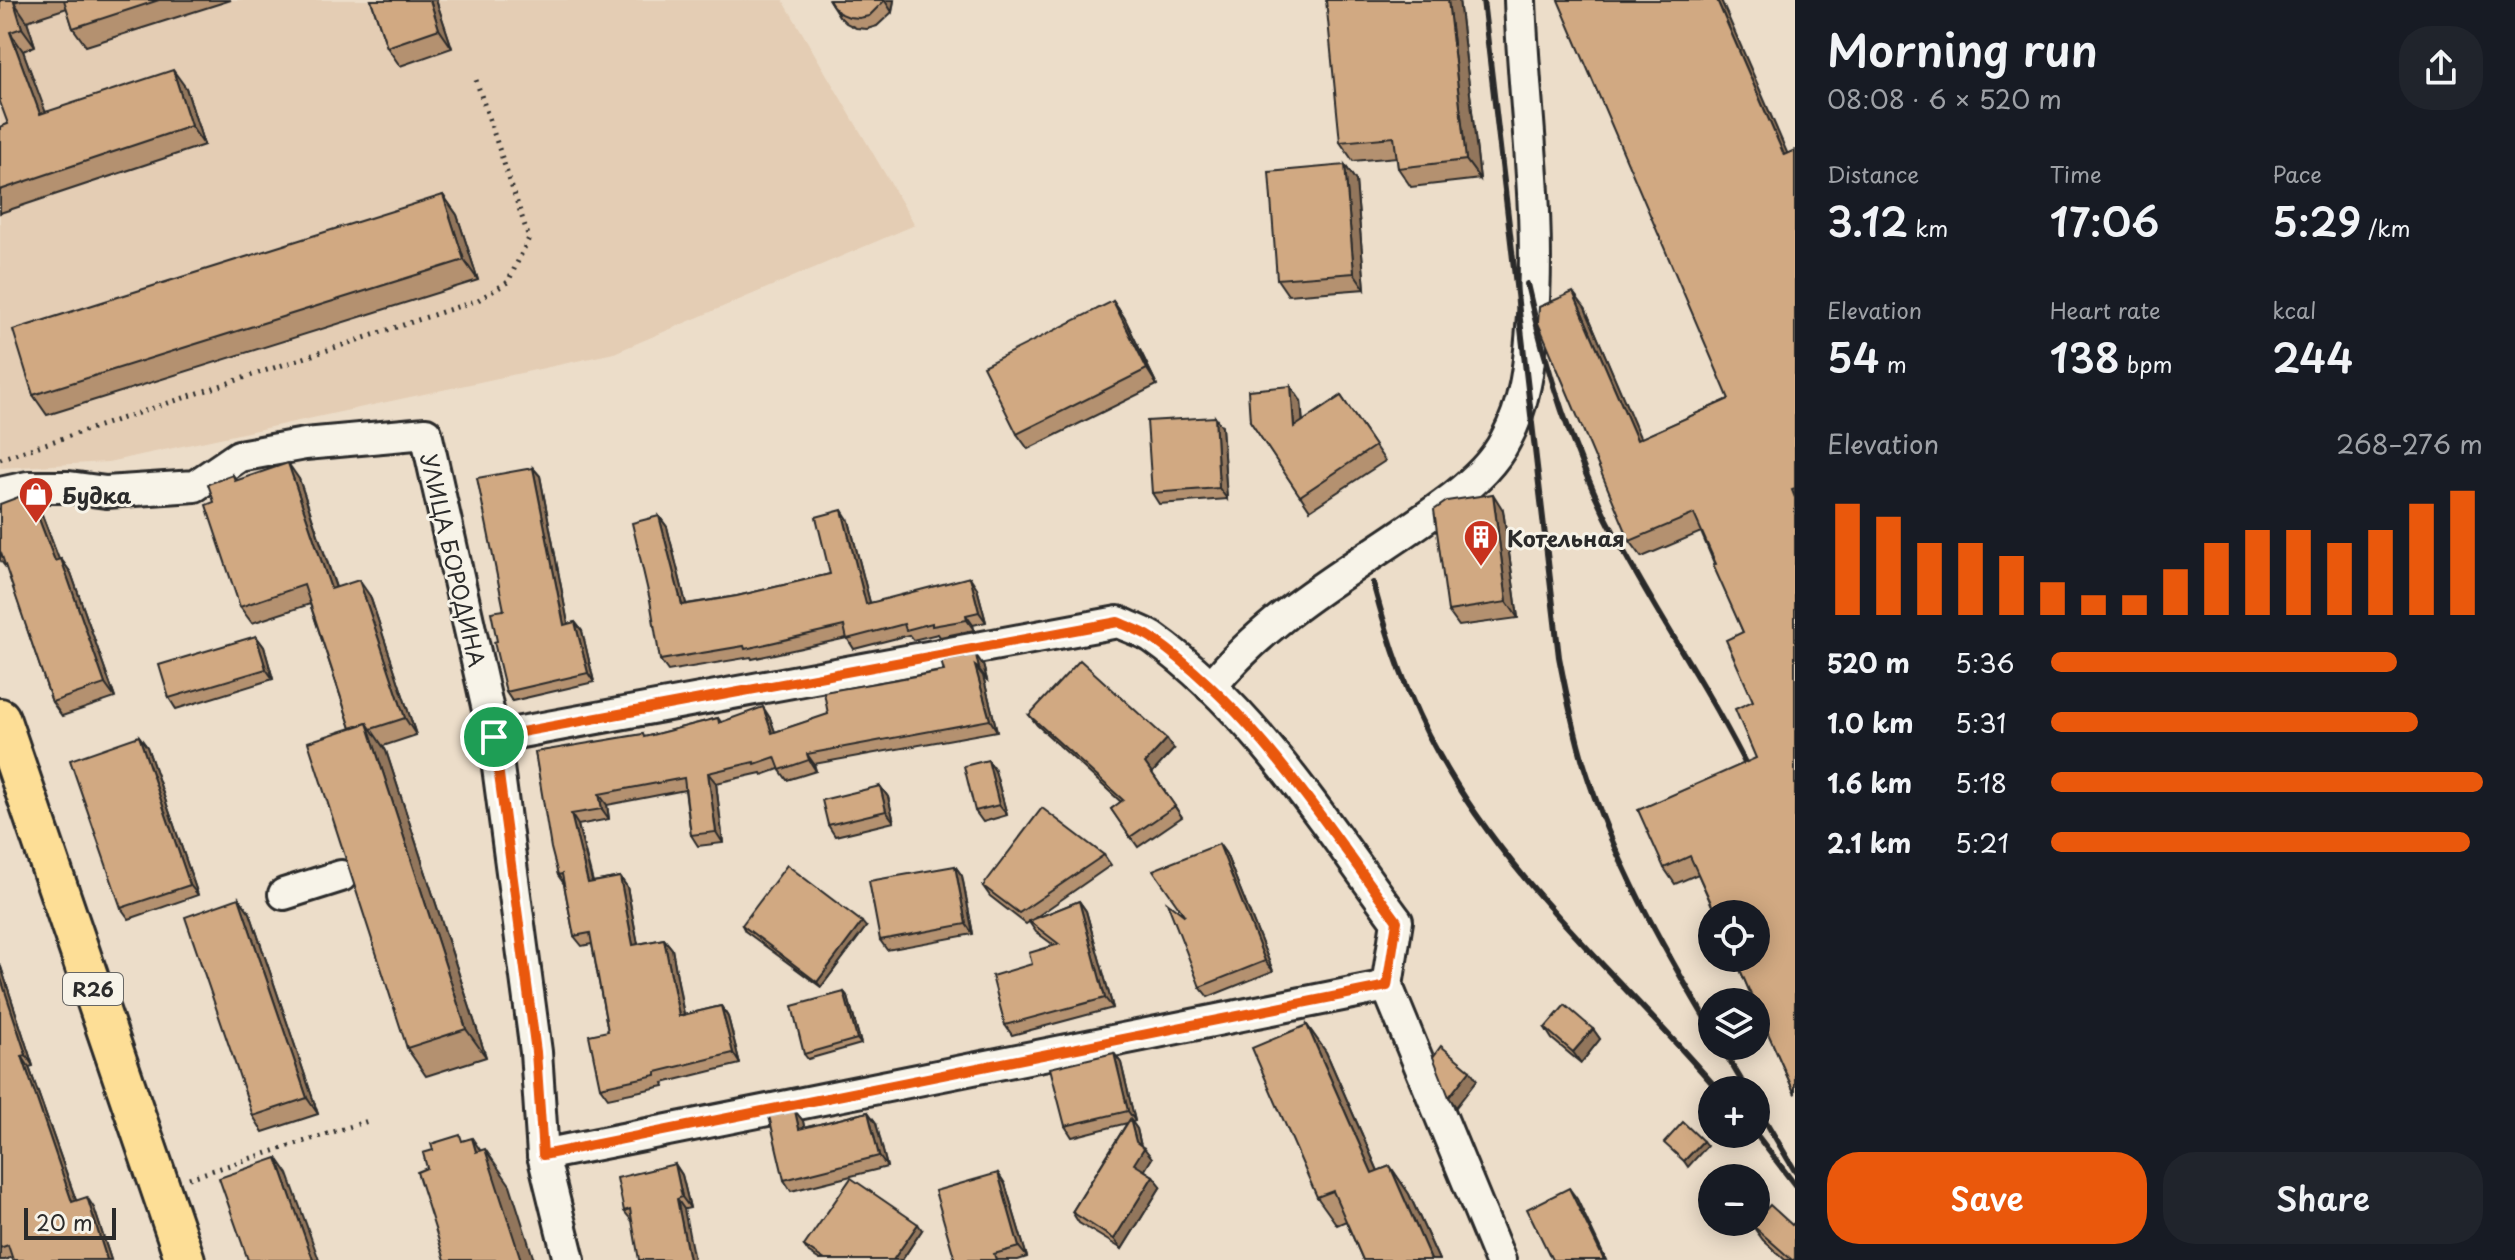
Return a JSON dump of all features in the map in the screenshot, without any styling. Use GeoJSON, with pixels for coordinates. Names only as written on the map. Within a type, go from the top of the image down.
{"type":"FeatureCollection","features":[{"type":"Feature","properties":{"kind":"main road","name":"R26"},"geometry":{"type":"LineString","coordinates":[[0,718],[161,1187],[179,1258]]}},
{"type":"Feature","properties":{"kind":"street"},"geometry":{"type":"LineString","coordinates":[[1211,687],[1232,660],[1287,613],[1454,496],[1486,469],[1507,438],[1528,380],[1536,251],[1520,0]]}},
{"type":"Feature","properties":{"kind":"street","name":"УЛИЦА БОРОДИНА"},"geometry":{"type":"LineString","coordinates":[[0,493],[28,487],[69,487],[106,492],[195,486],[239,456],[305,444],[426,433],[494,737],[536,1052],[543,1155],[569,1260]]}},
{"type":"Feature","properties":{"kind":"street"},"geometry":{"type":"LineString","coordinates":[[494,737],[1118,622],[1150,636],[1211,687],[1262,739],[1397,921],[1387,986],[1500,1260]]}},
{"type":"Feature","properties":{"kind":"street"},"geometry":{"type":"LineString","coordinates":[[284,894],[341,876]]}},
{"type":"Feature","properties":{"kind":"street"},"geometry":{"type":"LineString","coordinates":[[543,1155],[1387,986]]}},
{"type":"Feature","properties":{"kind":"path"},"geometry":{"type":"LineString","coordinates":[[0,459],[478,300],[508,282],[529,238],[475,77]]}},
{"type":"Feature","properties":{"kind":"path"},"geometry":{"type":"LineString","coordinates":[[161,1187],[371,1120]]}},
{"type":"Feature","properties":{"kind":"shaded area"},"geometry":{"type":"Polygon","coordinates":[[[0,0],[783,0],[915,225],[614,353],[108,462],[0,468],[0,0]]]}},
{"type":"Feature","properties":{"kind":"building"},"geometry":{"type":"Polygon","coordinates":[[[0,0],[21,0],[14,2],[22,28],[10,32],[40,114],[173,70],[191,126],[0,190],[0,127],[8,124],[0,102],[0,0]]]}},
{"type":"Feature","properties":{"kind":"building"},"geometry":{"type":"Polygon","coordinates":[[[64,0],[159,0],[73,28],[64,0]]]}},
{"type":"Feature","properties":{"kind":"building"},"geometry":{"type":"Polygon","coordinates":[[[371,0],[430,0],[439,29],[387,47],[371,0]]]}},
{"type":"Feature","properties":{"kind":"building"},"geometry":{"type":"Polygon","coordinates":[[[829,0],[885,0],[869,16],[859,18],[839,13],[829,0]]]}},
{"type":"Feature","properties":{"kind":"building"},"geometry":{"type":"Polygon","coordinates":[[[1326,0],[1448,0],[1466,160],[1398,168],[1394,137],[1340,142],[1326,0]]]}},
{"type":"Feature","properties":{"kind":"building"},"geometry":{"type":"Polygon","coordinates":[[[1558,0],[1717,0],[1784,155],[1795,150],[1795,489],[1792,490],[1795,498],[1795,1094],[1770,1038],[1770,988],[1748,988],[1741,972],[1770,972],[1770,900],[1710,900],[1690,856],[1664,868],[1638,810],[1756,758],[1735,709],[1753,701],[1726,640],[1743,632],[1694,514],[1630,541],[1538,323],[1539,307],[1573,292],[1637,440],[1729,399],[1558,0]]]}},
{"type":"Feature","properties":{"kind":"building"},"geometry":{"type":"Polygon","coordinates":[[[1345,165],[1354,273],[1277,279],[1269,172],[1345,165]]]}},
{"type":"Feature","properties":{"kind":"building"},"geometry":{"type":"Polygon","coordinates":[[[443,195],[464,260],[33,395],[13,330],[443,195]]]}},
{"type":"Feature","properties":{"kind":"building"},"geometry":{"type":"Polygon","coordinates":[[[1113,301],[1147,369],[1017,434],[983,366],[1113,301]]]}},
{"type":"Feature","properties":{"kind":"building"},"geometry":{"type":"Polygon","coordinates":[[[1291,386],[1294,427],[1341,396],[1375,446],[1300,496],[1250,421],[1248,390],[1291,386]]]}},
{"type":"Feature","properties":{"kind":"building"},"geometry":{"type":"Polygon","coordinates":[[[1215,417],[1219,488],[1152,493],[1147,421],[1215,417]]]}},
{"type":"Feature","properties":{"kind":"building"},"geometry":{"type":"Polygon","coordinates":[[[288,463],[331,589],[359,580],[405,718],[371,729],[367,723],[351,728],[304,585],[240,607],[206,505],[214,502],[208,484],[233,475],[235,481],[288,463]]]}},
{"type":"Feature","properties":{"kind":"building"},"geometry":{"type":"Polygon","coordinates":[[[533,468],[564,625],[575,622],[588,673],[506,692],[494,642],[497,641],[491,612],[504,610],[477,478],[533,468]]]}},
{"type":"Feature","properties":{"kind":"building"},"geometry":{"type":"Polygon","coordinates":[[[29,493],[55,561],[61,559],[105,684],[52,702],[0,554],[0,504],[29,493]]]}},
{"type":"Feature","properties":{"kind":"building","name":"Котельная"},"geometry":{"type":"Polygon","coordinates":[[[1493,494],[1507,602],[1448,611],[1434,510],[1447,501],[1493,494]]]}},
{"type":"Feature","properties":{"kind":"building"},"geometry":{"type":"Polygon","coordinates":[[[842,510],[866,604],[970,577],[979,612],[966,615],[967,620],[932,626],[932,623],[906,630],[904,624],[847,639],[844,626],[745,649],[744,646],[660,660],[632,523],[659,516],[682,605],[737,596],[830,574],[816,517],[842,510]]]}},
{"type":"Feature","properties":{"kind":"building"},"geometry":{"type":"Polygon","coordinates":[[[256,636],[266,669],[169,698],[159,665],[256,636]]]}},
{"type":"Feature","properties":{"kind":"building"},"geometry":{"type":"Polygon","coordinates":[[[976,655],[979,669],[975,666],[990,720],[807,754],[809,760],[780,770],[775,757],[708,773],[716,832],[691,835],[684,778],[599,794],[602,809],[571,814],[588,883],[620,877],[633,945],[664,939],[679,1016],[721,1006],[733,1053],[600,1087],[589,1035],[608,1031],[590,933],[574,936],[562,874],[558,875],[551,848],[535,752],[643,734],[644,737],[718,718],[719,723],[763,707],[772,733],[828,714],[824,692],[944,671],[941,661],[976,655]]]}},
{"type":"Feature","properties":{"kind":"building"},"geometry":{"type":"Polygon","coordinates":[[[1080,660],[1167,739],[1145,763],[1175,806],[1130,837],[1111,809],[1123,800],[1029,715],[1080,660]]]}},
{"type":"Feature","properties":{"kind":"building"},"geometry":{"type":"Polygon","coordinates":[[[367,723],[466,1029],[407,1048],[308,742],[367,723]]]}},
{"type":"Feature","properties":{"kind":"building"},"geometry":{"type":"Polygon","coordinates":[[[139,736],[190,885],[121,908],[70,760],[139,736]]]}},
{"type":"Feature","properties":{"kind":"building"},"geometry":{"type":"Polygon","coordinates":[[[988,760],[999,805],[975,811],[964,766],[988,760]]]}},
{"type":"Feature","properties":{"kind":"building"},"geometry":{"type":"Polygon","coordinates":[[[880,786],[886,811],[828,825],[822,800],[880,786]]]}},
{"type":"Feature","properties":{"kind":"building"},"geometry":{"type":"Polygon","coordinates":[[[1042,808],[1104,855],[1019,913],[983,886],[1042,808]]]}},
{"type":"Feature","properties":{"kind":"building"},"geometry":{"type":"Polygon","coordinates":[[[1219,844],[1265,961],[1200,987],[1167,902],[1185,916],[1153,870],[1219,844]]]}},
{"type":"Feature","properties":{"kind":"building"},"geometry":{"type":"Polygon","coordinates":[[[787,865],[862,922],[817,982],[742,925],[787,865]]]}},
{"type":"Feature","properties":{"kind":"building"},"geometry":{"type":"Polygon","coordinates":[[[955,866],[966,924],[880,940],[869,881],[955,866]]]}},
{"type":"Feature","properties":{"kind":"building"},"geometry":{"type":"Polygon","coordinates":[[[239,898],[307,1098],[253,1116],[185,917],[239,898]]]}},
{"type":"Feature","properties":{"kind":"building"},"geometry":{"type":"Polygon","coordinates":[[[1079,901],[1105,998],[1005,1025],[992,976],[1032,964],[1029,953],[1059,944],[1029,921],[1079,901]]]}},
{"type":"Feature","properties":{"kind":"building"},"geometry":{"type":"Polygon","coordinates":[[[0,976],[26,1055],[22,1056],[72,1202],[87,1197],[107,1260],[13,1260],[8,1245],[0,1248],[0,976]]]}},
{"type":"Feature","properties":{"kind":"building"},"geometry":{"type":"Polygon","coordinates":[[[844,992],[857,1039],[804,1054],[792,1006],[844,992]]]}},
{"type":"Feature","properties":{"kind":"building"},"geometry":{"type":"Polygon","coordinates":[[[1565,1005],[1593,1029],[1573,1052],[1545,1028],[1565,1005]]]}},
{"type":"Feature","properties":{"kind":"building"},"geometry":{"type":"Polygon","coordinates":[[[1307,1025],[1372,1173],[1390,1166],[1431,1260],[1363,1260],[1333,1191],[1317,1197],[1252,1048],[1307,1025]]]}},
{"type":"Feature","properties":{"kind":"building"},"geometry":{"type":"Polygon","coordinates":[[[1441,1046],[1470,1070],[1449,1097],[1433,1057],[1441,1046]]]}},
{"type":"Feature","properties":{"kind":"building"},"geometry":{"type":"Polygon","coordinates":[[[1114,1053],[1128,1111],[1065,1126],[1050,1068],[1114,1053]]]}},
{"type":"Feature","properties":{"kind":"building"},"geometry":{"type":"Polygon","coordinates":[[[795,1111],[799,1129],[868,1112],[879,1156],[784,1180],[769,1116],[795,1111]]]}},
{"type":"Feature","properties":{"kind":"building"},"geometry":{"type":"Polygon","coordinates":[[[1130,1119],[1136,1142],[1144,1148],[1134,1164],[1153,1176],[1114,1239],[1072,1212],[1130,1119]]]}},
{"type":"Feature","properties":{"kind":"building"},"geometry":{"type":"Polygon","coordinates":[[[1683,1122],[1698,1136],[1698,1146],[1684,1161],[1664,1143],[1683,1122]]]}},
{"type":"Feature","properties":{"kind":"building"},"geometry":{"type":"Polygon","coordinates":[[[460,1135],[462,1141],[472,1138],[476,1152],[485,1149],[521,1260],[445,1260],[417,1172],[427,1168],[423,1153],[433,1150],[431,1144],[460,1135]]]}},
{"type":"Feature","properties":{"kind":"building"},"geometry":{"type":"Polygon","coordinates":[[[277,1158],[313,1260],[248,1260],[219,1178],[277,1158]]]}},
{"type":"Feature","properties":{"kind":"building"},"geometry":{"type":"Polygon","coordinates":[[[675,1164],[682,1197],[677,1199],[689,1260],[639,1260],[630,1209],[624,1211],[617,1178],[675,1164]]]}},
{"type":"Feature","properties":{"kind":"building"},"geometry":{"type":"Polygon","coordinates":[[[998,1173],[1019,1247],[994,1254],[996,1260],[955,1260],[935,1191],[998,1173]]]}},
{"type":"Feature","properties":{"kind":"building"},"geometry":{"type":"Polygon","coordinates":[[[851,1178],[918,1224],[893,1260],[825,1260],[804,1246],[851,1178]]]}},
{"type":"Feature","properties":{"kind":"building"},"geometry":{"type":"Polygon","coordinates":[[[1569,1188],[1604,1260],[1552,1260],[1527,1209],[1569,1188]]]}},
{"type":"Feature","properties":{"kind":"building"},"geometry":{"type":"Polygon","coordinates":[[[1770,1205],[1792,1225],[1795,1222],[1795,1258],[1792,1260],[1765,1236],[1770,1236],[1770,1205]]]}},
{"type":"Feature","properties":{"kind":"railway"},"geometry":{"type":"LineString","coordinates":[[1483,0],[1559,657],[1570,711],[1580,752],[1609,834],[1657,934],[1698,1006]]}},
{"type":"Feature","properties":{"kind":"railway"},"geometry":{"type":"LineString","coordinates":[[1527,284],[1562,412],[1586,475],[1632,566],[1755,783]]}},
{"type":"Feature","properties":{"kind":"railway"},"geometry":{"type":"LineString","coordinates":[[1373,583],[1417,712],[1467,800],[1498,845],[1569,929],[1706,1076]]}},
{"type":"Feature","properties":{"kind":"railway"},"geometry":{"type":"LineString","coordinates":[[1729,1060],[1739,1076]]}},
{"type":"Feature","properties":{"kind":"railway"},"geometry":{"type":"LineString","coordinates":[[1770,1129],[1795,1171]]}},
{"type":"Feature","properties":{"kind":"railway"},"geometry":{"type":"LineString","coordinates":[[1767,1148],[1795,1185]]}},
{"type":"Feature","properties":{"kind":"place","name":"Будка"},"geometry":{"type":"Point","coordinates":[36,525]}},
{"type":"Feature","properties":{"kind":"place","name":"Котельная"},"geometry":{"type":"Point","coordinates":[1481,568]}},
{"type":"Feature","properties":{"kind":"route"},"geometry":{"type":"LineString","coordinates":[[1118,622],[1150,636],[1235,710],[1262,739],[1397,921],[1387,986],[543,1155],[536,1052],[494,737],[1118,622]]}}]}
